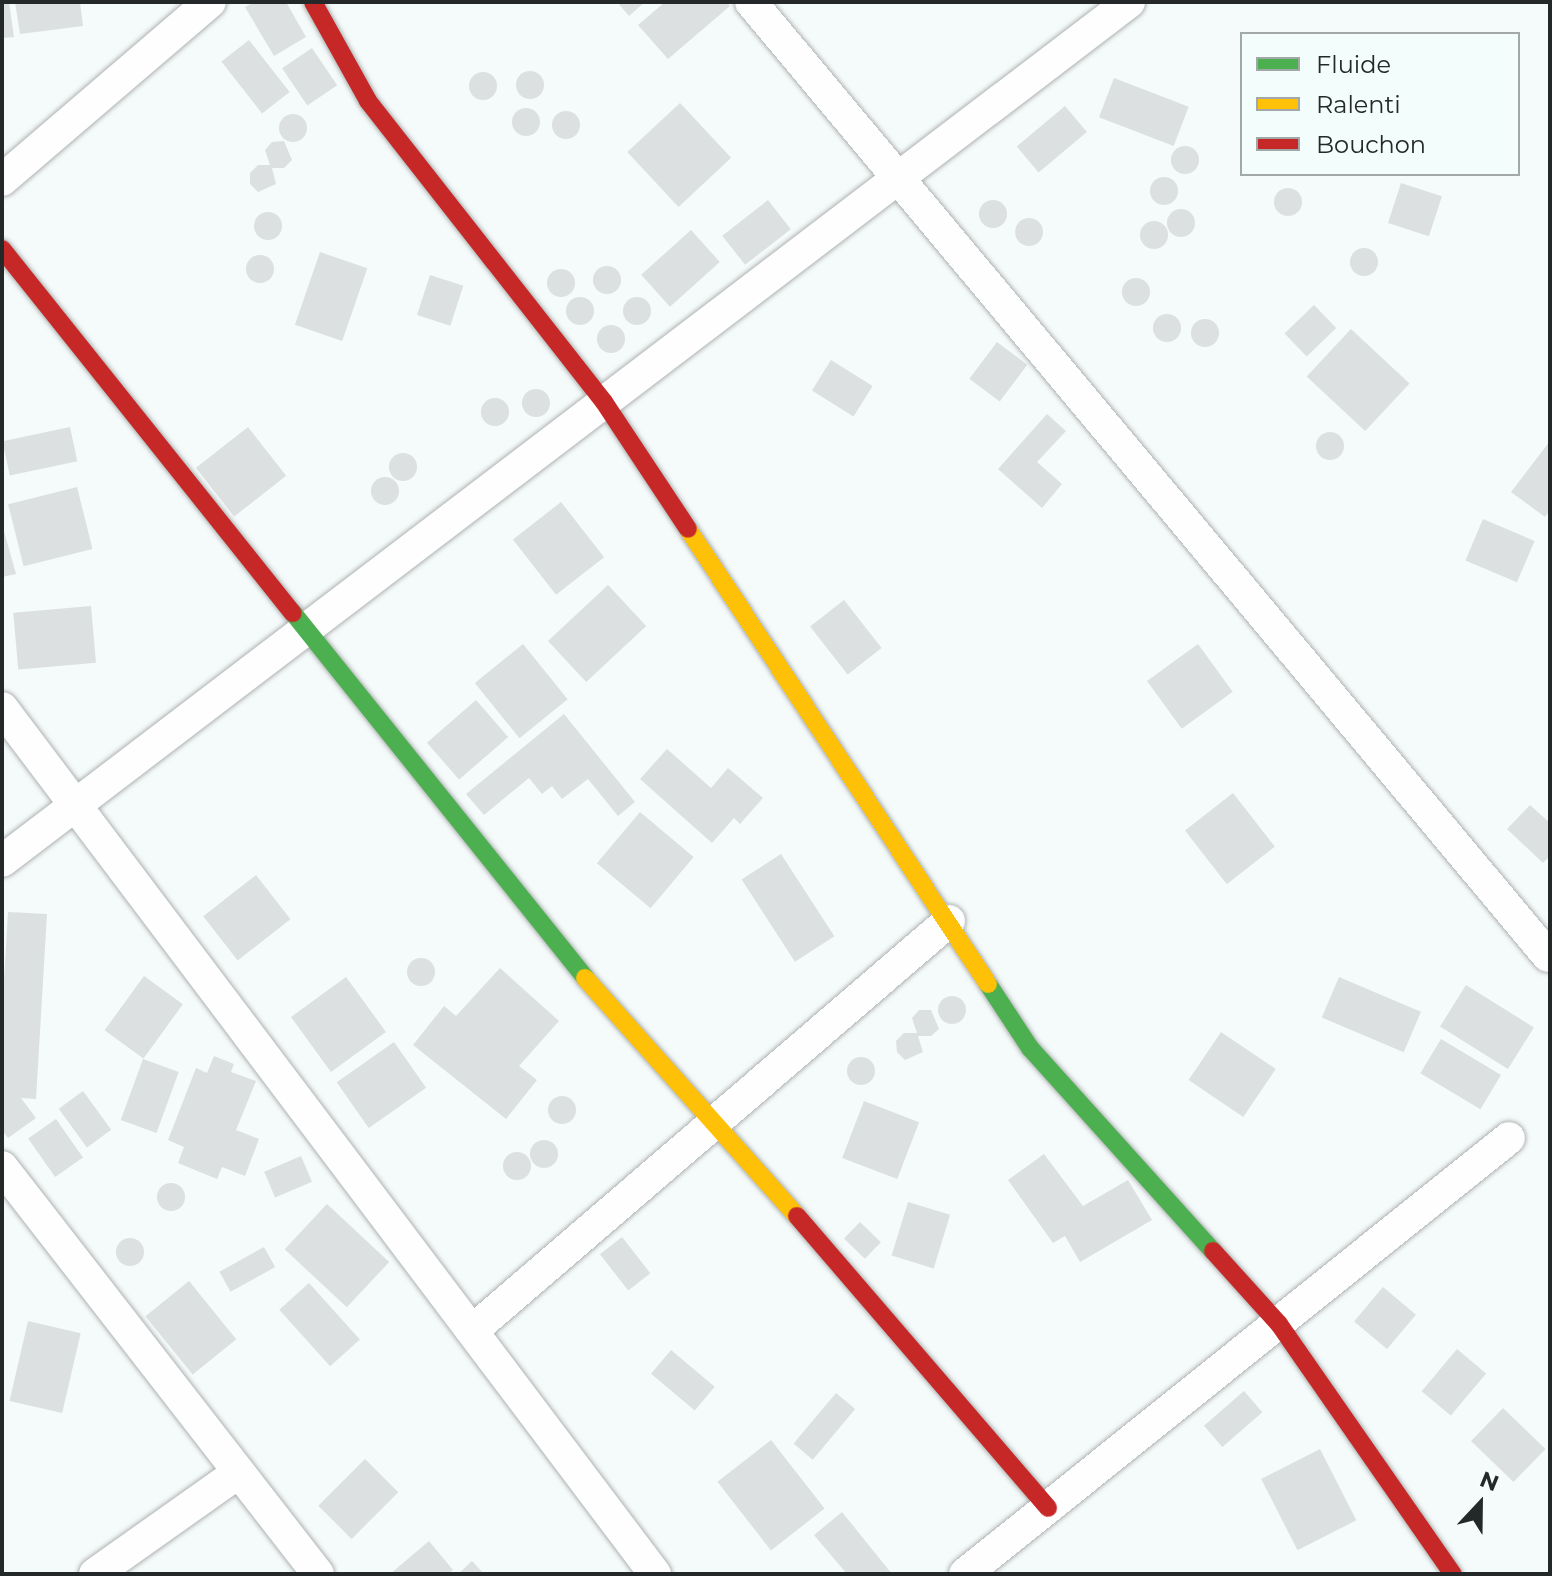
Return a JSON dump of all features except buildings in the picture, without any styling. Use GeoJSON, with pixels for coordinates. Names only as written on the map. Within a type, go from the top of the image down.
{"type":"FeatureCollection","features":[{"type":"Feature","properties":{"kind":"street"},"geometry":{"type":"LineString","coordinates":[[2,180],[210,2]]}},
{"type":"Feature","properties":{"kind":"street"},"geometry":{"type":"LineString","coordinates":[[313,2],[368,101],[604,402],[1030,1048],[1279,1324],[1453,1574]]}},
{"type":"Feature","properties":{"kind":"street"},"geometry":{"type":"LineString","coordinates":[[751,2],[901,176],[1548,956]]}},
{"type":"Feature","properties":{"kind":"street"},"geometry":{"type":"LineString","coordinates":[[2,861],[1129,2]]}},
{"type":"Feature","properties":{"kind":"street"},"geometry":{"type":"LineString","coordinates":[[2,249],[585,978],[715,1121],[1048,1508]]}},
{"type":"Feature","properties":{"kind":"street"},"geometry":{"type":"LineString","coordinates":[[2,708],[655,1574]]}},
{"type":"Feature","properties":{"kind":"street"},"geometry":{"type":"LineString","coordinates":[[472,1331],[949,921]]}},
{"type":"Feature","properties":{"kind":"street"},"geometry":{"type":"LineString","coordinates":[[965,1574],[1509,1138]]}},
{"type":"Feature","properties":{"kind":"street"},"geometry":{"type":"LineString","coordinates":[[2,1167],[318,1574]]}},
{"type":"Feature","properties":{"kind":"street"},"geometry":{"type":"LineString","coordinates":[[95,1574],[239,1472]]}},
{"type":"Feature","properties":{"kind":"traffic: fast"},"geometry":{"type":"LineString","coordinates":[[293,613],[585,978]]}},
{"type":"Feature","properties":{"kind":"traffic: fast"},"geometry":{"type":"LineString","coordinates":[[988,984],[1030,1048],[1213,1251]]}},
{"type":"Feature","properties":{"kind":"traffic: slow"},"geometry":{"type":"LineString","coordinates":[[688,529],[988,984]]}},
{"type":"Feature","properties":{"kind":"traffic: slow"},"geometry":{"type":"LineString","coordinates":[[585,978],[797,1216]]}},
{"type":"Feature","properties":{"kind":"traffic: jam"},"geometry":{"type":"LineString","coordinates":[[313,2],[368,101],[604,402],[688,529]]}},
{"type":"Feature","properties":{"kind":"traffic: jam"},"geometry":{"type":"LineString","coordinates":[[2,249],[293,613]]}},
{"type":"Feature","properties":{"kind":"traffic: jam"},"geometry":{"type":"LineString","coordinates":[[797,1216],[1048,1508]]}},
{"type":"Feature","properties":{"kind":"traffic: jam"},"geometry":{"type":"LineString","coordinates":[[1213,1251],[1279,1324],[1453,1574]]}}]}
